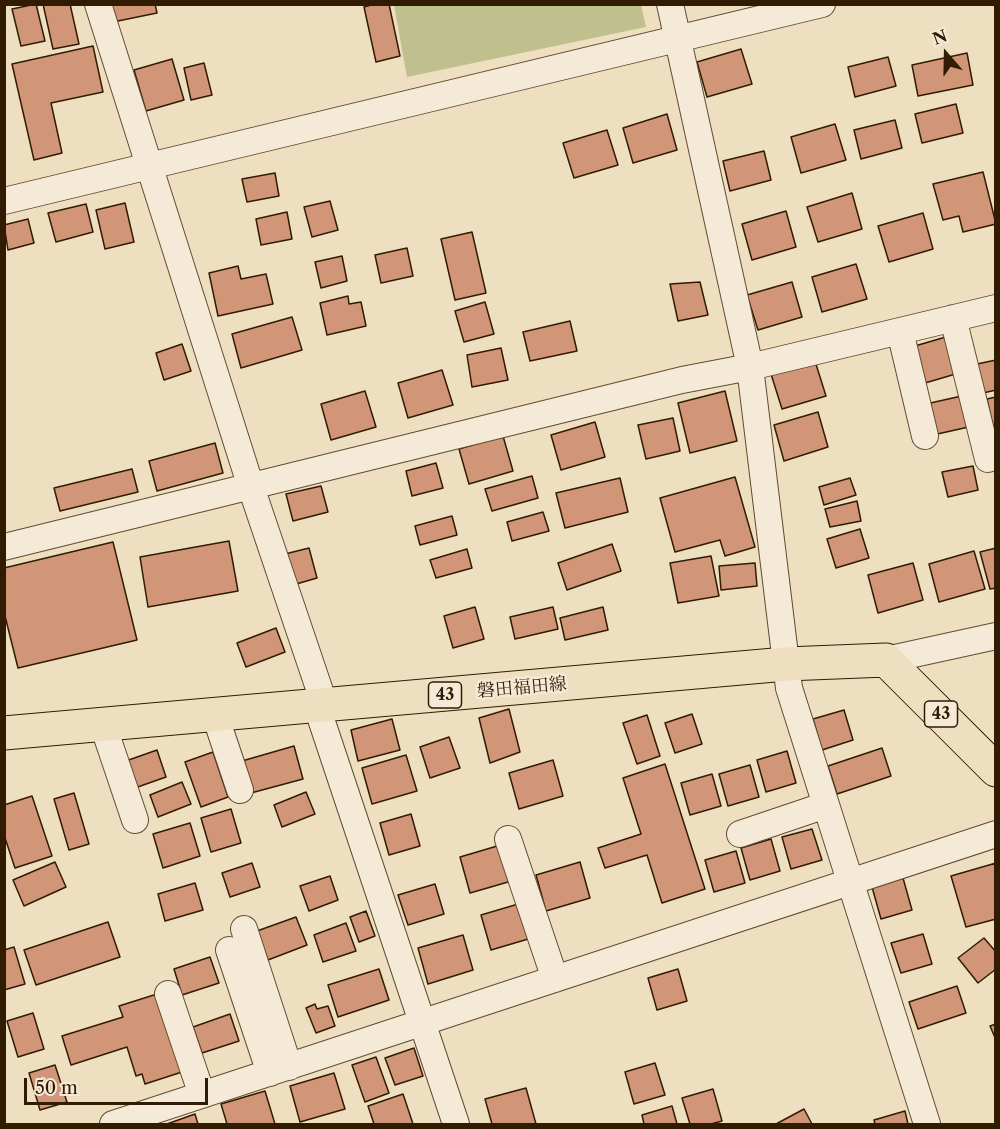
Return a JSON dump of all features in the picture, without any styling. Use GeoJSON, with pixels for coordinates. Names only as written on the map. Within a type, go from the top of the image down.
{"type":"FeatureCollection","features":[{"type":"Feature","properties":{"kind":"main road","name":"磐田福田線"},"geometry":{"type":"LineString","coordinates":[[4,733],[786,664],[886,660]]}},
{"type":"Feature","properties":{"kind":"main road","name":"43"},"geometry":{"type":"LineString","coordinates":[[886,660],[996,770]]}},
{"type":"Feature","properties":{"kind":"street"},"geometry":{"type":"LineString","coordinates":[[98,4],[456,1125]]}},
{"type":"Feature","properties":{"kind":"street"},"geometry":{"type":"LineString","coordinates":[[670,4],[750,367],[789,688],[927,1125]]}},
{"type":"Feature","properties":{"kind":"street"},"geometry":{"type":"LineString","coordinates":[[4,201],[822,4]]}},
{"type":"Feature","properties":{"kind":"street"},"geometry":{"type":"LineString","coordinates":[[4,547],[682,380],[750,367],[996,308]]}},
{"type":"Feature","properties":{"kind":"street"},"geometry":{"type":"LineString","coordinates":[[953,318],[988,459]]}},
{"type":"Feature","properties":{"kind":"street"},"geometry":{"type":"LineString","coordinates":[[900,331],[925,436]]}},
{"type":"Feature","properties":{"kind":"street"},"geometry":{"type":"LineString","coordinates":[[886,660],[996,636]]}},
{"type":"Feature","properties":{"kind":"street"},"geometry":{"type":"LineString","coordinates":[[215,715],[240,790]]}},
{"type":"Feature","properties":{"kind":"street"},"geometry":{"type":"LineString","coordinates":[[103,725],[135,820]]}},
{"type":"Feature","properties":{"kind":"street"},"geometry":{"type":"LineString","coordinates":[[740,834],[826,805]]}},
{"type":"Feature","properties":{"kind":"street"},"geometry":{"type":"LineString","coordinates":[[113,1125],[996,834]]}},
{"type":"Feature","properties":{"kind":"street"},"geometry":{"type":"LineString","coordinates":[[508,839],[555,979]]}},
{"type":"Feature","properties":{"kind":"street"},"geometry":{"type":"LineString","coordinates":[[244,929],[279,1070]]}},
{"type":"Feature","properties":{"kind":"street"},"geometry":{"type":"LineString","coordinates":[[229,950],[279,1070]]}},
{"type":"Feature","properties":{"kind":"street"},"geometry":{"type":"LineString","coordinates":[[168,994],[201,1095]]}},
{"type":"Feature","properties":{"kind":"green space"},"geometry":{"type":"Polygon","coordinates":[[[394,5],[641,5],[646,27],[407,77],[394,5]]]}},
{"type":"Feature","properties":{"kind":"building"},"geometry":{"type":"Polygon","coordinates":[[[36,4],[45,41],[21,46],[12,9],[36,4]]]}},
{"type":"Feature","properties":{"kind":"building"},"geometry":{"type":"Polygon","coordinates":[[[43,4],[70,4],[79,44],[53,49],[43,4]]]}},
{"type":"Feature","properties":{"kind":"building"},"geometry":{"type":"Polygon","coordinates":[[[110,4],[155,4],[157,13],[113,22],[110,4]]]}},
{"type":"Feature","properties":{"kind":"building"},"geometry":{"type":"Polygon","coordinates":[[[389,4],[400,56],[376,62],[364,7],[389,4]]]}},
{"type":"Feature","properties":{"kind":"building"},"geometry":{"type":"Polygon","coordinates":[[[93,46],[103,92],[51,103],[62,153],[34,160],[12,64],[93,46]]]}},
{"type":"Feature","properties":{"kind":"building"},"geometry":{"type":"Polygon","coordinates":[[[741,49],[752,84],[707,97],[697,62],[741,49]]]}},
{"type":"Feature","properties":{"kind":"building"},"geometry":{"type":"Polygon","coordinates":[[[967,53],[973,85],[918,96],[912,65],[967,53]]]}},
{"type":"Feature","properties":{"kind":"building"},"geometry":{"type":"Polygon","coordinates":[[[888,57],[896,86],[855,97],[848,67],[888,57]]]}},
{"type":"Feature","properties":{"kind":"building"},"geometry":{"type":"Polygon","coordinates":[[[172,59],[184,100],[146,111],[134,70],[172,59]]]}},
{"type":"Feature","properties":{"kind":"building"},"geometry":{"type":"Polygon","coordinates":[[[204,63],[212,95],[191,100],[184,68],[204,63]]]}},
{"type":"Feature","properties":{"kind":"building"},"geometry":{"type":"Polygon","coordinates":[[[956,104],[963,133],[922,143],[915,114],[956,104]]]}},
{"type":"Feature","properties":{"kind":"building"},"geometry":{"type":"Polygon","coordinates":[[[667,114],[677,150],[633,163],[623,128],[667,114]]]}},
{"type":"Feature","properties":{"kind":"building"},"geometry":{"type":"Polygon","coordinates":[[[895,120],[902,148],[861,159],[854,130],[895,120]]]}},
{"type":"Feature","properties":{"kind":"building"},"geometry":{"type":"Polygon","coordinates":[[[835,124],[846,160],[801,173],[791,137],[835,124]]]}},
{"type":"Feature","properties":{"kind":"building"},"geometry":{"type":"Polygon","coordinates":[[[607,130],[618,165],[574,178],[563,143],[607,130]]]}},
{"type":"Feature","properties":{"kind":"building"},"geometry":{"type":"Polygon","coordinates":[[[764,151],[771,180],[730,191],[723,161],[764,151]]]}},
{"type":"Feature","properties":{"kind":"building"},"geometry":{"type":"Polygon","coordinates":[[[983,172],[996,224],[963,232],[959,216],[943,220],[933,184],[983,172]]]}},
{"type":"Feature","properties":{"kind":"building"},"geometry":{"type":"Polygon","coordinates":[[[275,173],[279,196],[247,202],[242,179],[275,173]]]}},
{"type":"Feature","properties":{"kind":"building"},"geometry":{"type":"Polygon","coordinates":[[[852,193],[862,229],[818,242],[807,207],[852,193]]]}},
{"type":"Feature","properties":{"kind":"building"},"geometry":{"type":"Polygon","coordinates":[[[330,201],[338,230],[312,237],[304,207],[330,201]]]}},
{"type":"Feature","properties":{"kind":"building"},"geometry":{"type":"Polygon","coordinates":[[[125,203],[134,242],[105,249],[96,210],[125,203]]]}},
{"type":"Feature","properties":{"kind":"building"},"geometry":{"type":"Polygon","coordinates":[[[86,204],[93,232],[56,242],[48,213],[86,204]]]}},
{"type":"Feature","properties":{"kind":"building"},"geometry":{"type":"Polygon","coordinates":[[[786,211],[796,247],[752,260],[742,224],[786,211]]]}},
{"type":"Feature","properties":{"kind":"building"},"geometry":{"type":"Polygon","coordinates":[[[287,212],[292,239],[261,245],[256,219],[287,212]]]}},
{"type":"Feature","properties":{"kind":"building"},"geometry":{"type":"Polygon","coordinates":[[[923,213],[933,249],[889,262],[878,226],[923,213]]]}},
{"type":"Feature","properties":{"kind":"building"},"geometry":{"type":"Polygon","coordinates":[[[28,219],[34,243],[8,250],[4,225],[28,219]]]}},
{"type":"Feature","properties":{"kind":"building"},"geometry":{"type":"Polygon","coordinates":[[[472,232],[486,293],[455,300],[441,239],[472,232]]]}},
{"type":"Feature","properties":{"kind":"building"},"geometry":{"type":"Polygon","coordinates":[[[407,248],[413,276],[381,283],[375,255],[407,248]]]}},
{"type":"Feature","properties":{"kind":"building"},"geometry":{"type":"Polygon","coordinates":[[[342,256],[347,281],[321,288],[315,262],[342,256]]]}},
{"type":"Feature","properties":{"kind":"building"},"geometry":{"type":"Polygon","coordinates":[[[856,264],[867,299],[822,312],[812,277],[856,264]]]}},
{"type":"Feature","properties":{"kind":"building"},"geometry":{"type":"Polygon","coordinates":[[[238,266],[241,279],[266,274],[273,304],[218,316],[209,273],[238,266]]]}},
{"type":"Feature","properties":{"kind":"building"},"geometry":{"type":"Polygon","coordinates":[[[700,282],[708,315],[678,321],[670,284],[700,282]]]}},
{"type":"Feature","properties":{"kind":"building"},"geometry":{"type":"Polygon","coordinates":[[[792,282],[802,317],[758,330],[747,295],[792,282]]]}},
{"type":"Feature","properties":{"kind":"building"},"geometry":{"type":"Polygon","coordinates":[[[348,296],[349,304],[361,302],[366,326],[327,335],[320,303],[348,296]]]}},
{"type":"Feature","properties":{"kind":"building"},"geometry":{"type":"Polygon","coordinates":[[[485,302],[494,334],[464,342],[455,311],[485,302]]]}},
{"type":"Feature","properties":{"kind":"building"},"geometry":{"type":"Polygon","coordinates":[[[292,317],[302,350],[241,368],[232,334],[292,317]]]}},
{"type":"Feature","properties":{"kind":"building"},"geometry":{"type":"Polygon","coordinates":[[[570,321],[577,351],[530,361],[523,332],[570,321]]]}},
{"type":"Feature","properties":{"kind":"building"},"geometry":{"type":"Polygon","coordinates":[[[949,336],[959,373],[925,383],[915,346],[949,336]]]}},
{"type":"Feature","properties":{"kind":"building"},"geometry":{"type":"Polygon","coordinates":[[[182,344],[191,371],[164,380],[156,353],[182,344]]]}},
{"type":"Feature","properties":{"kind":"building"},"geometry":{"type":"Polygon","coordinates":[[[501,348],[508,380],[472,387],[467,355],[501,348]]]}},
{"type":"Feature","properties":{"kind":"building"},"geometry":{"type":"Polygon","coordinates":[[[996,360],[996,390],[983,393],[977,364],[996,360]]]}},
{"type":"Feature","properties":{"kind":"building"},"geometry":{"type":"Polygon","coordinates":[[[815,361],[826,396],[782,409],[771,374],[815,361]]]}},
{"type":"Feature","properties":{"kind":"building"},"geometry":{"type":"Polygon","coordinates":[[[442,370],[453,405],[408,418],[398,383],[442,370]]]}},
{"type":"Feature","properties":{"kind":"building"},"geometry":{"type":"Polygon","coordinates":[[[365,391],[376,427],[331,440],[321,404],[365,391]]]}},
{"type":"Feature","properties":{"kind":"building"},"geometry":{"type":"Polygon","coordinates":[[[725,391],[737,441],[690,453],[678,403],[725,391]]]}},
{"type":"Feature","properties":{"kind":"building"},"geometry":{"type":"Polygon","coordinates":[[[966,395],[973,426],[933,435],[926,404],[966,395]]]}},
{"type":"Feature","properties":{"kind":"building"},"geometry":{"type":"Polygon","coordinates":[[[996,397],[996,428],[993,428],[987,399],[996,397]]]}},
{"type":"Feature","properties":{"kind":"building"},"geometry":{"type":"Polygon","coordinates":[[[818,412],[828,447],[784,461],[774,425],[818,412]]]}},
{"type":"Feature","properties":{"kind":"building"},"geometry":{"type":"Polygon","coordinates":[[[673,418],[680,451],[646,459],[638,425],[673,418]]]}},
{"type":"Feature","properties":{"kind":"building"},"geometry":{"type":"Polygon","coordinates":[[[595,422],[605,457],[561,470],[551,435],[595,422]]]}},
{"type":"Feature","properties":{"kind":"building"},"geometry":{"type":"Polygon","coordinates":[[[503,436],[513,471],[469,484],[459,449],[503,436]]]}},
{"type":"Feature","properties":{"kind":"building"},"geometry":{"type":"Polygon","coordinates":[[[215,443],[223,473],[157,491],[149,461],[215,443]]]}},
{"type":"Feature","properties":{"kind":"building"},"geometry":{"type":"Polygon","coordinates":[[[436,463],[443,488],[412,496],[406,471],[436,463]]]}},
{"type":"Feature","properties":{"kind":"building"},"geometry":{"type":"Polygon","coordinates":[[[973,466],[978,490],[948,497],[942,472],[973,466]]]}},
{"type":"Feature","properties":{"kind":"building"},"geometry":{"type":"Polygon","coordinates":[[[132,469],[138,492],[60,511],[54,488],[132,469]]]}},
{"type":"Feature","properties":{"kind":"building"},"geometry":{"type":"Polygon","coordinates":[[[532,476],[538,498],[492,511],[485,489],[532,476]]]}},
{"type":"Feature","properties":{"kind":"building"},"geometry":{"type":"Polygon","coordinates":[[[735,477],[755,547],[725,556],[720,540],[675,552],[660,498],[735,477]]]}},
{"type":"Feature","properties":{"kind":"building"},"geometry":{"type":"Polygon","coordinates":[[[620,478],[628,512],[565,528],[556,493],[620,478]]]}},
{"type":"Feature","properties":{"kind":"building"},"geometry":{"type":"Polygon","coordinates":[[[850,478],[856,495],[824,505],[819,487],[850,478]]]}},
{"type":"Feature","properties":{"kind":"building"},"geometry":{"type":"Polygon","coordinates":[[[321,486],[328,512],[293,521],[286,494],[321,486]]]}},
{"type":"Feature","properties":{"kind":"building"},"geometry":{"type":"Polygon","coordinates":[[[857,501],[861,521],[830,527],[825,509],[857,501]]]}},
{"type":"Feature","properties":{"kind":"building"},"geometry":{"type":"Polygon","coordinates":[[[543,512],[549,531],[512,541],[507,522],[543,512]]]}},
{"type":"Feature","properties":{"kind":"building"},"geometry":{"type":"Polygon","coordinates":[[[452,516],[457,535],[420,545],[415,526],[452,516]]]}},
{"type":"Feature","properties":{"kind":"building"},"geometry":{"type":"Polygon","coordinates":[[[860,529],[869,558],[836,568],[827,539],[860,529]]]}},
{"type":"Feature","properties":{"kind":"building"},"geometry":{"type":"Polygon","coordinates":[[[229,541],[238,591],[148,607],[140,557],[229,541]]]}},
{"type":"Feature","properties":{"kind":"building"},"geometry":{"type":"Polygon","coordinates":[[[113,542],[137,640],[18,668],[4,612],[4,568],[113,542]]]}},
{"type":"Feature","properties":{"kind":"building"},"geometry":{"type":"Polygon","coordinates":[[[612,544],[621,571],[567,590],[558,563],[612,544]]]}},
{"type":"Feature","properties":{"kind":"building"},"geometry":{"type":"Polygon","coordinates":[[[309,548],[317,578],[293,585],[285,554],[309,548]]]}},
{"type":"Feature","properties":{"kind":"building"},"geometry":{"type":"Polygon","coordinates":[[[996,548],[996,588],[990,589],[980,552],[996,548]]]}},
{"type":"Feature","properties":{"kind":"building"},"geometry":{"type":"Polygon","coordinates":[[[467,549],[472,568],[436,578],[430,560],[467,549]]]}},
{"type":"Feature","properties":{"kind":"building"},"geometry":{"type":"Polygon","coordinates":[[[974,551],[985,589],[939,602],[929,564],[974,551]]]}},
{"type":"Feature","properties":{"kind":"building"},"geometry":{"type":"Polygon","coordinates":[[[711,556],[719,596],[678,603],[670,563],[711,556]]]}},
{"type":"Feature","properties":{"kind":"building"},"geometry":{"type":"Polygon","coordinates":[[[755,563],[757,586],[721,590],[719,566],[755,563]]]}},
{"type":"Feature","properties":{"kind":"building"},"geometry":{"type":"Polygon","coordinates":[[[913,563],[923,600],[878,613],[868,575],[913,563]]]}},
{"type":"Feature","properties":{"kind":"building"},"geometry":{"type":"Polygon","coordinates":[[[475,607],[484,639],[453,648],[444,616],[475,607]]]}},
{"type":"Feature","properties":{"kind":"building"},"geometry":{"type":"Polygon","coordinates":[[[553,607],[558,629],[515,639],[510,617],[553,607]]]}},
{"type":"Feature","properties":{"kind":"building"},"geometry":{"type":"Polygon","coordinates":[[[603,607],[608,630],[565,640],[560,618],[603,607]]]}},
{"type":"Feature","properties":{"kind":"building"},"geometry":{"type":"Polygon","coordinates":[[[276,628],[285,652],[246,667],[237,643],[276,628]]]}},
{"type":"Feature","properties":{"kind":"building"},"geometry":{"type":"Polygon","coordinates":[[[509,709],[520,752],[490,763],[479,718],[509,709]]]}},
{"type":"Feature","properties":{"kind":"building"},"geometry":{"type":"Polygon","coordinates":[[[844,710],[853,740],[822,750],[813,719],[844,710]]]}},
{"type":"Feature","properties":{"kind":"building"},"geometry":{"type":"Polygon","coordinates":[[[692,714],[702,744],[675,753],[665,723],[692,714]]]}},
{"type":"Feature","properties":{"kind":"building"},"geometry":{"type":"Polygon","coordinates":[[[647,715],[660,756],[637,764],[623,723],[647,715]]]}},
{"type":"Feature","properties":{"kind":"building"},"geometry":{"type":"Polygon","coordinates":[[[392,719],[400,750],[358,761],[351,730],[392,719]]]}},
{"type":"Feature","properties":{"kind":"building"},"geometry":{"type":"Polygon","coordinates":[[[449,737],[460,768],[430,778],[420,747],[449,737]]]}},
{"type":"Feature","properties":{"kind":"building"},"geometry":{"type":"Polygon","coordinates":[[[294,746],[303,779],[251,793],[242,761],[294,746]]]}},
{"type":"Feature","properties":{"kind":"building"},"geometry":{"type":"Polygon","coordinates":[[[882,748],[891,776],[837,794],[828,766],[882,748]]]}},
{"type":"Feature","properties":{"kind":"building"},"geometry":{"type":"Polygon","coordinates":[[[157,750],[166,777],[132,789],[123,762],[157,750]]]}},
{"type":"Feature","properties":{"kind":"building"},"geometry":{"type":"Polygon","coordinates":[[[787,751],[796,783],[766,792],[757,760],[787,751]]]}},
{"type":"Feature","properties":{"kind":"building"},"geometry":{"type":"Polygon","coordinates":[[[213,752],[228,797],[201,807],[185,762],[213,752]]]}},
{"type":"Feature","properties":{"kind":"building"},"geometry":{"type":"Polygon","coordinates":[[[406,755],[417,791],[372,804],[362,768],[406,755]]]}},
{"type":"Feature","properties":{"kind":"building"},"geometry":{"type":"Polygon","coordinates":[[[553,760],[563,796],[519,809],[509,773],[553,760]]]}},
{"type":"Feature","properties":{"kind":"building"},"geometry":{"type":"Polygon","coordinates":[[[665,764],[705,889],[662,903],[647,855],[605,868],[598,848],[641,834],[623,778],[665,764]]]}},
{"type":"Feature","properties":{"kind":"building"},"geometry":{"type":"Polygon","coordinates":[[[750,765],[759,797],[728,806],[719,774],[750,765]]]}},
{"type":"Feature","properties":{"kind":"building"},"geometry":{"type":"Polygon","coordinates":[[[712,774],[721,806],[690,815],[681,783],[712,774]]]}},
{"type":"Feature","properties":{"kind":"building"},"geometry":{"type":"Polygon","coordinates":[[[182,782],[191,804],[158,817],[150,795],[182,782]]]}},
{"type":"Feature","properties":{"kind":"building"},"geometry":{"type":"Polygon","coordinates":[[[306,792],[315,814],[282,827],[274,805],[306,792]]]}},
{"type":"Feature","properties":{"kind":"building"},"geometry":{"type":"Polygon","coordinates":[[[74,793],[89,844],[69,850],[54,799],[74,793]]]}},
{"type":"Feature","properties":{"kind":"building"},"geometry":{"type":"Polygon","coordinates":[[[32,796],[52,856],[15,868],[4,835],[4,805],[32,796]]]}},
{"type":"Feature","properties":{"kind":"building"},"geometry":{"type":"Polygon","coordinates":[[[231,809],[241,843],[211,852],[201,818],[231,809]]]}},
{"type":"Feature","properties":{"kind":"building"},"geometry":{"type":"Polygon","coordinates":[[[411,814],[420,846],[389,855],[380,823],[411,814]]]}},
{"type":"Feature","properties":{"kind":"building"},"geometry":{"type":"Polygon","coordinates":[[[190,823],[200,856],[163,868],[153,834],[190,823]]]}},
{"type":"Feature","properties":{"kind":"building"},"geometry":{"type":"Polygon","coordinates":[[[812,829],[822,860],[791,869],[782,837],[812,829]]]}},
{"type":"Feature","properties":{"kind":"building"},"geometry":{"type":"Polygon","coordinates":[[[771,839],[780,871],[750,880],[741,848],[771,839]]]}},
{"type":"Feature","properties":{"kind":"building"},"geometry":{"type":"Polygon","coordinates":[[[504,844],[515,880],[470,893],[460,857],[504,844]]]}},
{"type":"Feature","properties":{"kind":"building"},"geometry":{"type":"Polygon","coordinates":[[[736,851],[745,883],[714,892],[705,860],[736,851]]]}},
{"type":"Feature","properties":{"kind":"building"},"geometry":{"type":"Polygon","coordinates":[[[55,862],[66,887],[24,906],[13,880],[55,862]]]}},
{"type":"Feature","properties":{"kind":"building"},"geometry":{"type":"Polygon","coordinates":[[[580,862],[590,898],[546,911],[536,875],[580,862]]]}},
{"type":"Feature","properties":{"kind":"building"},"geometry":{"type":"Polygon","coordinates":[[[252,863],[260,887],[230,897],[222,873],[252,863]]]}},
{"type":"Feature","properties":{"kind":"building"},"geometry":{"type":"Polygon","coordinates":[[[996,863],[996,919],[966,927],[951,876],[996,863]]]}},
{"type":"Feature","properties":{"kind":"building"},"geometry":{"type":"Polygon","coordinates":[[[330,876],[338,900],[309,911],[300,886],[330,876]]]}},
{"type":"Feature","properties":{"kind":"building"},"geometry":{"type":"Polygon","coordinates":[[[903,878],[912,910],[881,919],[872,887],[903,878]]]}},
{"type":"Feature","properties":{"kind":"building"},"geometry":{"type":"Polygon","coordinates":[[[195,883],[203,910],[165,921],[158,894],[195,883]]]}},
{"type":"Feature","properties":{"kind":"building"},"geometry":{"type":"Polygon","coordinates":[[[435,884],[444,914],[408,925],[398,895],[435,884]]]}},
{"type":"Feature","properties":{"kind":"building"},"geometry":{"type":"Polygon","coordinates":[[[525,902],[535,937],[491,950],[481,915],[525,902]]]}},
{"type":"Feature","properties":{"kind":"building"},"geometry":{"type":"Polygon","coordinates":[[[366,911],[375,936],[359,942],[350,917],[366,911]]]}},
{"type":"Feature","properties":{"kind":"building"},"geometry":{"type":"Polygon","coordinates":[[[296,917],[307,945],[268,960],[257,931],[296,917]]]}},
{"type":"Feature","properties":{"kind":"building"},"geometry":{"type":"Polygon","coordinates":[[[108,922],[120,957],[36,985],[24,950],[108,922]]]}},
{"type":"Feature","properties":{"kind":"building"},"geometry":{"type":"Polygon","coordinates":[[[346,923],[356,951],[323,962],[314,935],[346,923]]]}},
{"type":"Feature","properties":{"kind":"building"},"geometry":{"type":"Polygon","coordinates":[[[923,934],[932,964],[901,973],[891,943],[923,934]]]}},
{"type":"Feature","properties":{"kind":"building"},"geometry":{"type":"Polygon","coordinates":[[[463,935],[473,970],[428,984],[418,948],[463,935]]]}},
{"type":"Feature","properties":{"kind":"building"},"geometry":{"type":"Polygon","coordinates":[[[984,938],[996,952],[996,969],[978,983],[958,958],[984,938]]]}},
{"type":"Feature","properties":{"kind":"building"},"geometry":{"type":"Polygon","coordinates":[[[14,947],[25,984],[4,990],[4,950],[14,947]]]}},
{"type":"Feature","properties":{"kind":"building"},"geometry":{"type":"Polygon","coordinates":[[[210,957],[219,983],[182,995],[174,969],[210,957]]]}},
{"type":"Feature","properties":{"kind":"building"},"geometry":{"type":"Polygon","coordinates":[[[379,969],[389,1000],[338,1017],[328,985],[379,969]]]}},
{"type":"Feature","properties":{"kind":"building"},"geometry":{"type":"Polygon","coordinates":[[[678,969],[687,1001],[657,1010],[648,978],[678,969]]]}},
{"type":"Feature","properties":{"kind":"building"},"geometry":{"type":"Polygon","coordinates":[[[957,986],[966,1013],[918,1029],[909,1002],[957,986]]]}},
{"type":"Feature","properties":{"kind":"building"},"geometry":{"type":"Polygon","coordinates":[[[157,994],[182,1072],[145,1084],[142,1074],[136,1076],[127,1047],[71,1065],[62,1036],[123,1017],[119,1006],[157,994]]]}},
{"type":"Feature","properties":{"kind":"building"},"geometry":{"type":"Polygon","coordinates":[[[315,1004],[317,1009],[328,1006],[335,1026],[316,1033],[306,1008],[315,1004]]]}},
{"type":"Feature","properties":{"kind":"building"},"geometry":{"type":"Polygon","coordinates":[[[33,1013],[44,1049],[18,1057],[7,1021],[33,1013]]]}},
{"type":"Feature","properties":{"kind":"building"},"geometry":{"type":"Polygon","coordinates":[[[230,1014],[239,1041],[202,1053],[193,1027],[230,1014]]]}},
{"type":"Feature","properties":{"kind":"building"},"geometry":{"type":"Polygon","coordinates":[[[996,1024],[996,1040],[990,1026],[996,1024]]]}},
{"type":"Feature","properties":{"kind":"building"},"geometry":{"type":"Polygon","coordinates":[[[414,1048],[423,1076],[395,1085],[385,1058],[414,1048]]]}},
{"type":"Feature","properties":{"kind":"building"},"geometry":{"type":"Polygon","coordinates":[[[376,1057],[389,1093],[365,1102],[352,1065],[376,1057]]]}},
{"type":"Feature","properties":{"kind":"building"},"geometry":{"type":"Polygon","coordinates":[[[655,1063],[665,1095],[634,1104],[625,1072],[655,1063]]]}},
{"type":"Feature","properties":{"kind":"building"},"geometry":{"type":"Polygon","coordinates":[[[55,1065],[67,1102],[40,1110],[29,1073],[55,1065]]]}},
{"type":"Feature","properties":{"kind":"building"},"geometry":{"type":"Polygon","coordinates":[[[334,1073],[345,1109],[300,1122],[290,1086],[334,1073]]]}},
{"type":"Feature","properties":{"kind":"building"},"geometry":{"type":"Polygon","coordinates":[[[526,1088],[536,1124],[492,1124],[485,1099],[526,1088]]]}},
{"type":"Feature","properties":{"kind":"building"},"geometry":{"type":"Polygon","coordinates":[[[713,1089],[722,1121],[711,1124],[690,1124],[682,1098],[713,1089]]]}},
{"type":"Feature","properties":{"kind":"building"},"geometry":{"type":"Polygon","coordinates":[[[265,1091],[275,1124],[227,1124],[221,1104],[265,1091]]]}},
{"type":"Feature","properties":{"kind":"building"},"geometry":{"type":"Polygon","coordinates":[[[403,1094],[413,1124],[374,1124],[368,1106],[403,1094]]]}},
{"type":"Feature","properties":{"kind":"building"},"geometry":{"type":"Polygon","coordinates":[[[672,1106],[677,1124],[644,1124],[642,1115],[672,1106]]]}},
{"type":"Feature","properties":{"kind":"building"},"geometry":{"type":"Polygon","coordinates":[[[804,1109],[812,1124],[776,1124],[804,1109]]]}},
{"type":"Feature","properties":{"kind":"building"},"geometry":{"type":"Polygon","coordinates":[[[905,1111],[908,1124],[875,1124],[874,1120],[905,1111]]]}},
{"type":"Feature","properties":{"kind":"building"},"geometry":{"type":"Polygon","coordinates":[[[195,1114],[198,1124],[167,1124],[195,1114]]]}}]}
